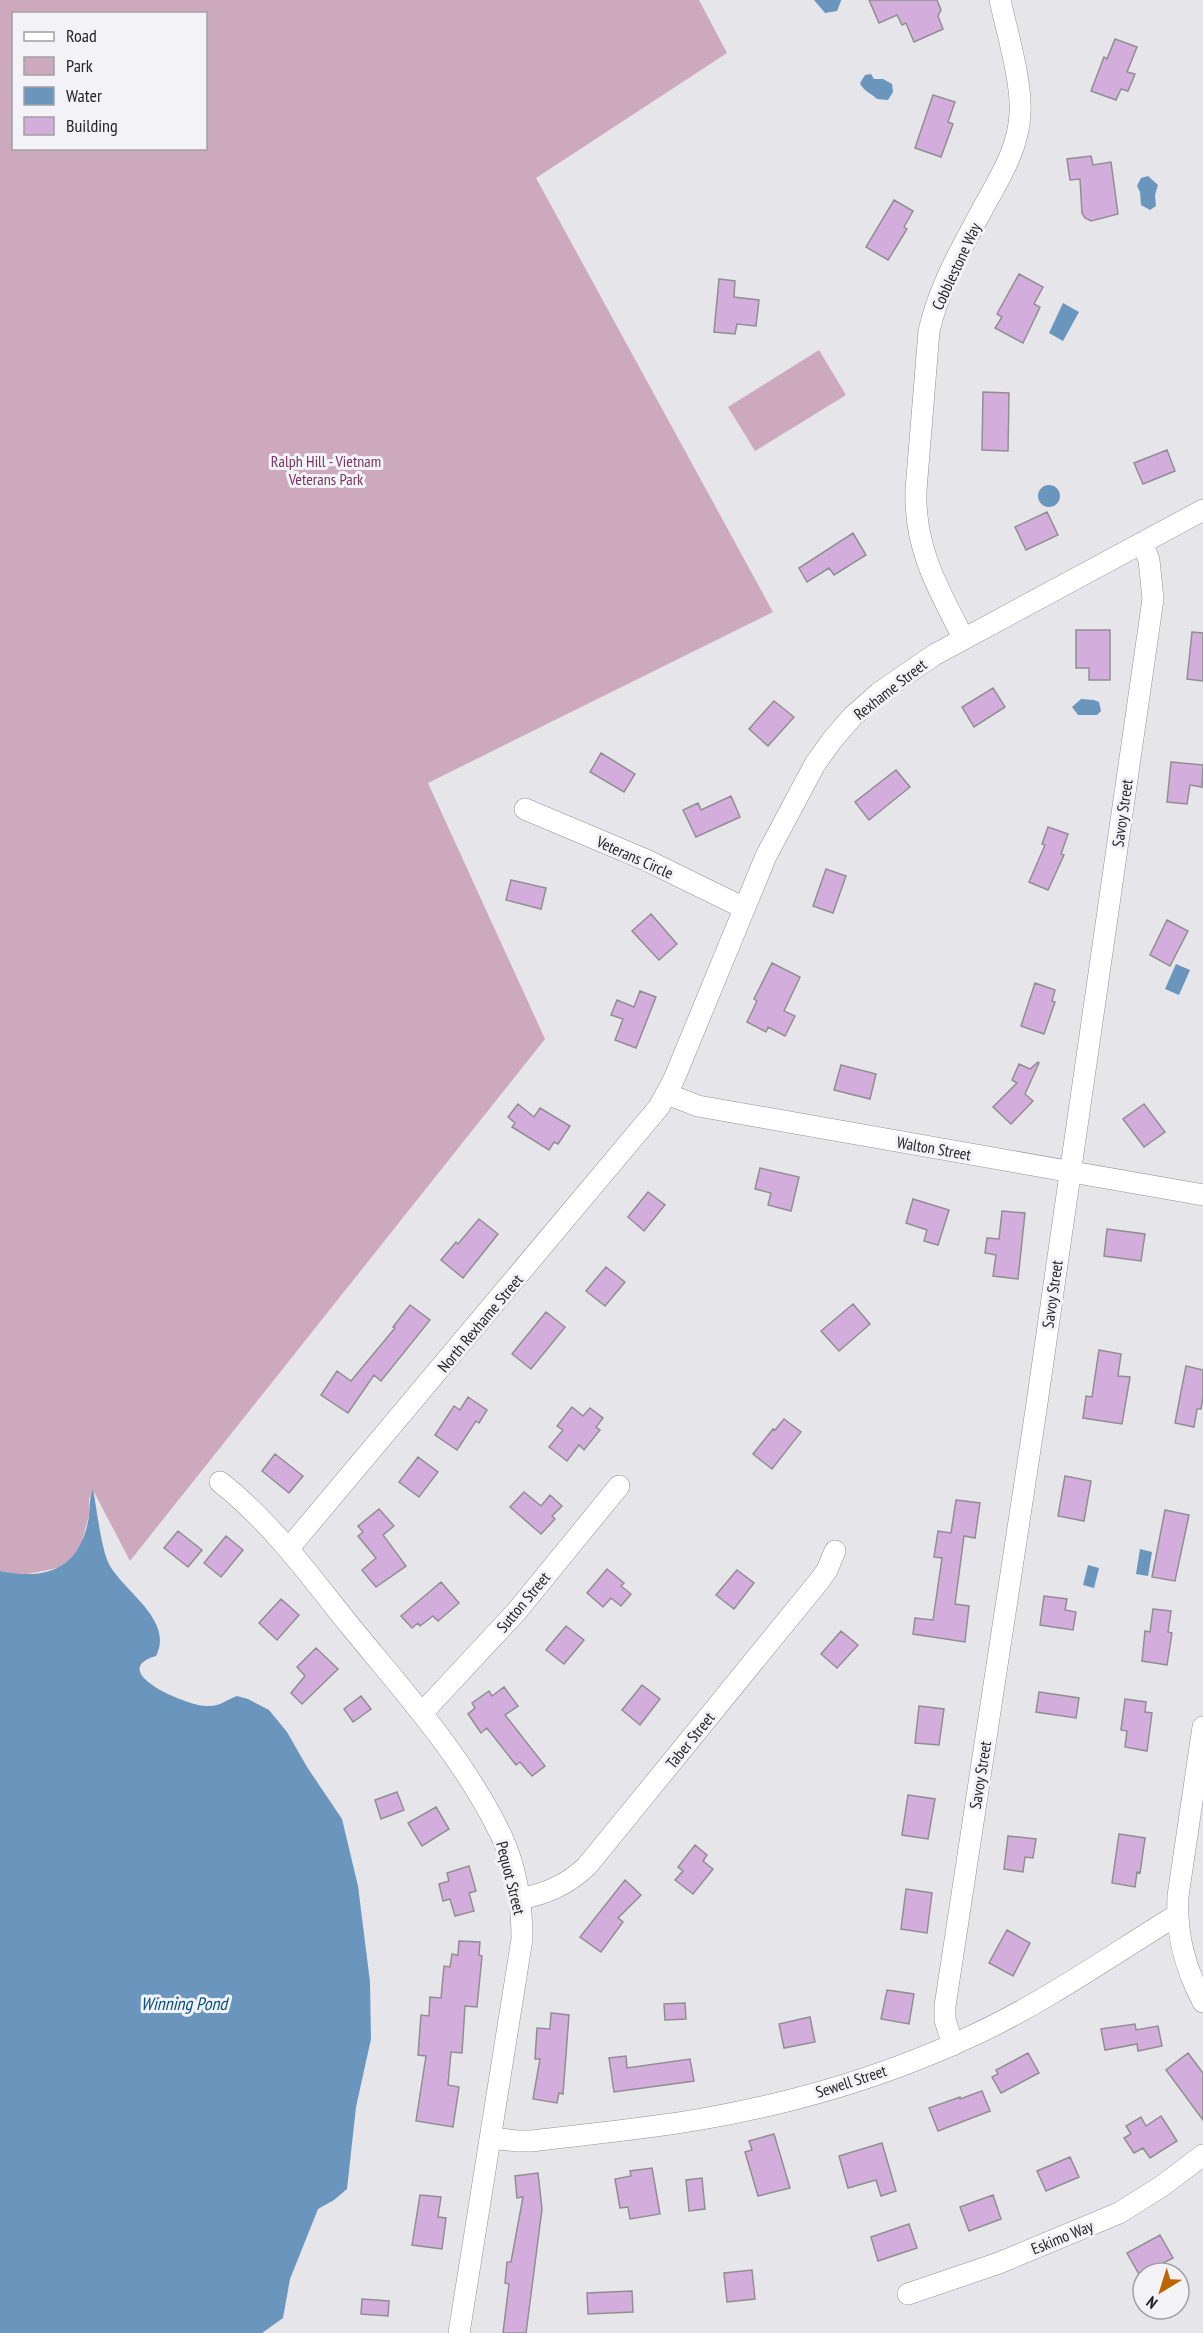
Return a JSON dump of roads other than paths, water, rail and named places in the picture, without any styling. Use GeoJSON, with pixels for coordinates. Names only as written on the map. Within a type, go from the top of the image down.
{"type":"FeatureCollection","features":[{"type":"Feature","properties":{"kind":"street","name":"Cobblestone Way"},"geometry":{"type":"LineString","coordinates":[[964,639],[927,565],[917,522],[916,490],[929,331],[934,308],[955,260],[1004,170],[1018,131],[1019,92],[1000,0]]}},
{"type":"Feature","properties":{"kind":"street","name":"Rexhame Street"},"geometry":{"type":"LineString","coordinates":[[667,1094],[744,908],[788,813],[815,764],[854,716],[879,693],[926,661],[1203,510]]}},
{"type":"Feature","properties":{"kind":"street","name":"Savoy Street"},"geometry":{"type":"LineString","coordinates":[[953,2044],[945,2020],[945,2006],[1036,1410],[1153,599],[1149,560],[1142,543]]}},
{"type":"Feature","properties":{"kind":"street","name":"Veterans Circle"},"geometry":{"type":"LineString","coordinates":[[525,810],[646,860],[744,908]]}},
{"type":"Feature","properties":{"kind":"street","name":"Walton Street"},"geometry":{"type":"LineString","coordinates":[[667,1094],[698,1106],[1203,1195]]}},
{"type":"Feature","properties":{"kind":"street","name":"North Rexhame Street"},"geometry":{"type":"LineString","coordinates":[[289,1548],[648,1122],[667,1094]]}},
{"type":"Feature","properties":{"kind":"street","name":"Pequot Street"},"geometry":{"type":"LineString","coordinates":[[220,1482],[252,1509],[289,1548],[422,1713],[467,1776],[493,1819],[510,1859],[522,1920],[520,1950],[459,2333]]}},
{"type":"Feature","properties":{"kind":"street","name":"Sutton Street"},"geometry":{"type":"LineString","coordinates":[[422,1713],[517,1611],[619,1486]]}},
{"type":"Feature","properties":{"kind":"street","name":"Taber Street"},"geometry":{"type":"LineString","coordinates":[[519,1899],[555,1888],[576,1877],[587,1866],[820,1580],[835,1551]]}},
{"type":"Feature","properties":{"kind":"street"},"geometry":{"type":"LineString","coordinates":[[1203,1727],[1177,1915],[1182,1953],[1203,2002]]}},
{"type":"Feature","properties":{"kind":"street","name":"Sewell Street"},"geometry":{"type":"LineString","coordinates":[[491,2138],[531,2141],[652,2127],[712,2117],[823,2090],[875,2074],[953,2044],[1022,2010],[1177,1915]]}},
{"type":"Feature","properties":{"kind":"street","name":"Eskimo Way"},"geometry":{"type":"LineString","coordinates":[[908,2294],[999,2263],[1119,2213],[1155,2191],[1203,2156]]}},
{"type":"Feature","properties":{"kind":"water"},"geometry":{"type":"Polygon","coordinates":[[[814,0],[841,1],[837,11],[825,13],[814,0]]]}},
{"type":"Feature","properties":{"kind":"water"},"geometry":{"type":"Polygon","coordinates":[[[871,74],[874,79],[883,79],[892,84],[893,92],[888,100],[877,99],[861,86],[860,83],[865,75],[871,74]]]}},
{"type":"Feature","properties":{"kind":"water"},"geometry":{"type":"Polygon","coordinates":[[[1148,176],[1158,185],[1155,195],[1156,206],[1150,210],[1141,205],[1137,186],[1141,178],[1148,176]]]}},
{"type":"Feature","properties":{"kind":"water"},"geometry":{"type":"Polygon","coordinates":[[[1063,303],[1079,312],[1063,341],[1049,333],[1063,303]]]}},
{"type":"Feature","properties":{"kind":"water"},"geometry":{"type":"Polygon","coordinates":[[[1049,485],[1057,488],[1060,496],[1057,504],[1049,507],[1041,504],[1038,496],[1041,488],[1049,485]]]}},
{"type":"Feature","properties":{"kind":"water"},"geometry":{"type":"Polygon","coordinates":[[[1081,699],[1099,702],[1101,711],[1097,715],[1078,715],[1072,707],[1081,699]]]}},
{"type":"Feature","properties":{"kind":"water"},"geometry":{"type":"Polygon","coordinates":[[[1176,964],[1190,970],[1179,995],[1165,989],[1176,964]]]}},
{"type":"Feature","properties":{"kind":"water","name":"Winning Pond"},"geometry":{"type":"Polygon","coordinates":[[[93,1489],[102,1540],[110,1566],[146,1608],[159,1631],[160,1643],[156,1656],[143,1662],[140,1670],[144,1678],[169,1694],[197,1704],[215,1705],[237,1696],[269,1710],[287,1732],[342,1819],[358,1886],[370,1982],[371,2039],[356,2107],[347,2189],[318,2209],[290,2279],[283,2318],[262,2333],[0,2333],[0,1571],[17,1574],[47,1572],[60,1567],[70,1559],[85,1534],[93,1489]]]}},
{"type":"Feature","properties":{"kind":"water"},"geometry":{"type":"Polygon","coordinates":[[[1140,1549],[1152,1552],[1148,1576],[1136,1574],[1140,1549]]]}},
{"type":"Feature","properties":{"kind":"water"},"geometry":{"type":"Polygon","coordinates":[[[1088,1565],[1099,1568],[1094,1588],[1083,1585],[1088,1565]]]}},
{"type":"Feature","properties":{"kind":"park label","name":"Ralph Hill - Vietnam Veterans Park"},"geometry":{"type":"Point","coordinates":[326,470]}}]}
